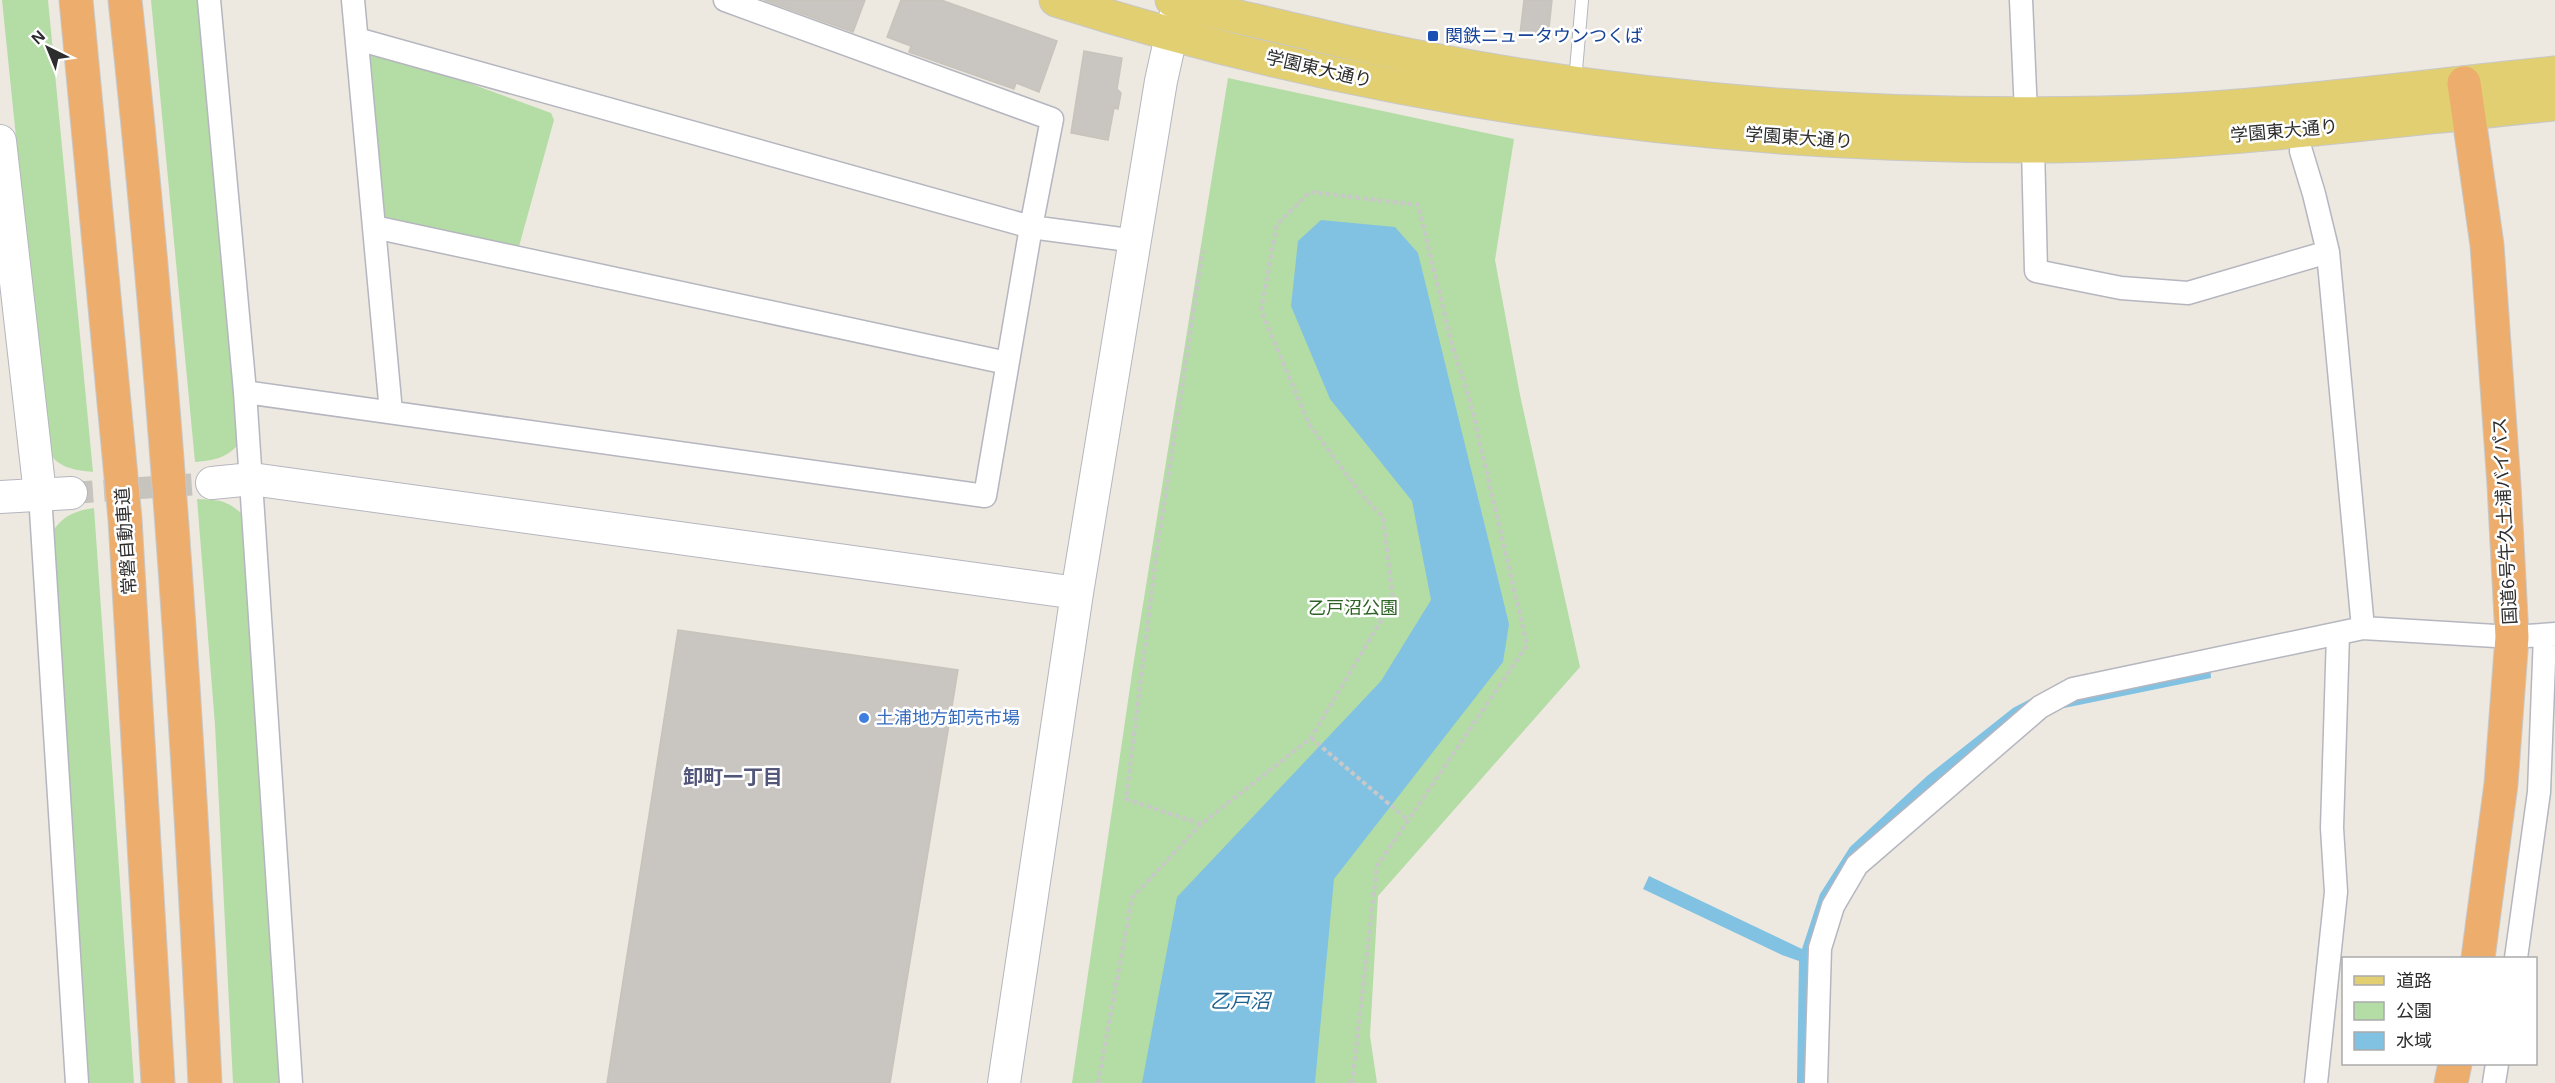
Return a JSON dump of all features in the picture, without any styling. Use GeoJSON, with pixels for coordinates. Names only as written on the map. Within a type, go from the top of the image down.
{"type":"FeatureCollection","features":[{"type":"Feature","properties":{"kind":"highway","name":"常磐自動車道"},"geometry":{"type":"LineString","coordinates":[[76,0],[125,519],[158,1083]]}},
{"type":"Feature","properties":{"kind":"highway"},"geometry":{"type":"LineString","coordinates":[[124,0],[171,508],[195,865],[205,1083]]}},
{"type":"Feature","properties":{"kind":"highway","name":"国道6号牛久土浦バイパス"},"geometry":{"type":"LineString","coordinates":[[2467,98],[2487,245],[2504,485],[2511,638],[2501,784],[2478,957]]}},
{"type":"Feature","properties":{"kind":"highway"},"geometry":{"type":"LineString","coordinates":[[2451,1083],[2455,1065]]}},
{"type":"Feature","properties":{"kind":"main road","name":"学園東大通り"},"geometry":{"type":"LineString","coordinates":[[1056,0],[1170,36],[1366,81],[1528,109],[1687,130],[1855,142],[2033,146],[2164,141],[2283,133],[2467,98],[2555,73]]}},
{"type":"Feature","properties":{"kind":"main road","name":"学園東大通り"},"geometry":{"type":"LineString","coordinates":[[1177,1],[1376,50],[1525,77],[1697,98],[1854,111],[2103,113],[2283,102],[2467,98],[2555,104]]}},
{"type":"Feature","properties":{"kind":"street"},"geometry":{"type":"LineString","coordinates":[[209,0],[252,479],[291,1083]]}},
{"type":"Feature","properties":{"kind":"street"},"geometry":{"type":"LineString","coordinates":[[353,0],[391,412]]}},
{"type":"Feature","properties":{"kind":"street"},"geometry":{"type":"LineString","coordinates":[[245,392],[985,496],[1030,227],[1052,119],[725,0]]}},
{"type":"Feature","properties":{"kind":"street"},"geometry":{"type":"LineString","coordinates":[[2021,0],[2026,113],[2033,146],[2036,271],[2121,288],[2188,293],[2328,252]]}},
{"type":"Feature","properties":{"kind":"street"},"geometry":{"type":"LineString","coordinates":[[1004,1083],[1077,593],[1161,81],[1177,1]]}},
{"type":"Feature","properties":{"kind":"street"},"geometry":{"type":"LineString","coordinates":[[357,39],[1030,227],[1136,241]]}},
{"type":"Feature","properties":{"kind":"street"},"geometry":{"type":"LineString","coordinates":[[0,141],[6,241],[40,494],[77,1083]]}},
{"type":"Feature","properties":{"kind":"street"},"geometry":{"type":"LineString","coordinates":[[2301,151],[2328,252],[2363,628]]}},
{"type":"Feature","properties":{"kind":"street"},"geometry":{"type":"LineString","coordinates":[[374,227],[1007,363]]}},
{"type":"Feature","properties":{"kind":"street"},"geometry":{"type":"LineString","coordinates":[[212,483],[252,479],[1077,593]]}},
{"type":"Feature","properties":{"kind":"street"},"geometry":{"type":"LineString","coordinates":[[0,497],[71,493]]}},
{"type":"Feature","properties":{"kind":"street"},"geometry":{"type":"LineString","coordinates":[[1816,1083],[1820,948],[1833,906],[1857,865],[2040,707],[2073,689],[2363,628],[2511,638],[2550,634],[2539,792],[2516,957]]}},
{"type":"Feature","properties":{"kind":"street"},"geometry":{"type":"LineString","coordinates":[[2316,1083],[2336,892],[2332,828],[2337,634]]}},
{"type":"Feature","properties":{"kind":"street"},"geometry":{"type":"LineString","coordinates":[[2494,1083],[2497,1065]]}},
{"type":"Feature","properties":{"kind":"lane"},"geometry":{"type":"LineString","coordinates":[[1575,83],[1582,0]]}},
{"type":"Feature","properties":{"kind":"path"},"geometry":{"type":"LineString","coordinates":[[1098,1083],[1132,898],[1201,824],[1311,738],[1393,600],[1383,517],[1362,495],[1309,424],[1261,310],[1277,224],[1310,192],[1418,205],[1452,344],[1471,405],[1527,645],[1377,866],[1352,1083]]}},
{"type":"Feature","properties":{"kind":"path"},"geometry":{"type":"LineString","coordinates":[[1201,824],[1126,799],[1156,557],[1203,250]]}},
{"type":"Feature","properties":{"kind":"path"},"geometry":{"type":"LineString","coordinates":[[1311,738],[1408,820]]}},
{"type":"Feature","properties":{"kind":"green space"},"geometry":{"type":"Polygon","coordinates":[[[2,0],[48,0],[93,472],[62,465],[48,451],[2,0]]]}},
{"type":"Feature","properties":{"kind":"green space"},"geometry":{"type":"Polygon","coordinates":[[[151,0],[201,0],[238,391],[237,446],[228,454],[218,458],[195,462],[151,0]]]}},
{"type":"Feature","properties":{"kind":"green space"},"geometry":{"type":"Polygon","coordinates":[[[362,44],[551,113],[554,120],[518,250],[380,223],[362,44]]]}},
{"type":"Feature","properties":{"kind":"green space","name":"乙戸沼公園"},"geometry":{"type":"Polygon","coordinates":[[[1228,78],[1514,139],[1495,260],[1520,395],[1580,667],[1378,896],[1370,1036],[1377,1083],[1072,1083],[1134,660],[1228,78]]]}},
{"type":"Feature","properties":{"kind":"green space"},"geometry":{"type":"Polygon","coordinates":[[[197,499],[224,502],[246,518],[281,1083],[233,1083],[215,725],[197,499]]]}},
{"type":"Feature","properties":{"kind":"green space"},"geometry":{"type":"Polygon","coordinates":[[[94,508],[134,1083],[87,1083],[53,531],[61,521],[71,515],[94,508]]]}},
{"type":"Feature","properties":{"kind":"water","name":"乙戸沼"},"geometry":{"type":"Polygon","coordinates":[[[1321,220],[1395,227],[1418,253],[1509,624],[1503,662],[1334,879],[1315,1083],[1142,1083],[1177,897],[1381,681],[1431,600],[1412,501],[1330,399],[1291,306],[1298,241],[1321,220]]]}},
{"type":"Feature","properties":{"kind":"water"},"geometry":{"type":"Polygon","coordinates":[[[2210,664],[2211,678],[2064,708],[2067,681],[1832,900],[1811,1083],[1797,1083],[1799,961],[1643,889],[1649,876],[1802,949],[1820,894],[1850,847],[1927,776],[2013,708],[2067,680],[2210,664]]]}},
{"type":"Feature","properties":{"kind":"building"},"geometry":{"type":"Polygon","coordinates":[[[764,0],[865,0],[853,32],[764,0]]]}},
{"type":"Feature","properties":{"kind":"building"},"geometry":{"type":"Polygon","coordinates":[[[901,0],[941,0],[1057,41],[1039,92],[1016,83],[1014,89],[909,52],[911,46],[887,37],[901,0]]]}},
{"type":"Feature","properties":{"kind":"building"},"geometry":{"type":"Polygon","coordinates":[[[1524,0],[1552,0],[1548,37],[1520,34],[1524,0]]]}},
{"type":"Feature","properties":{"kind":"building"},"geometry":{"type":"Polygon","coordinates":[[[1084,51],[1122,58],[1117,89],[1121,93],[1118,109],[1114,108],[1108,140],[1071,133],[1084,51]]]}},
{"type":"Feature","properties":{"kind":"building"},"geometry":{"type":"Polygon","coordinates":[[[678,630],[958,670],[890,1083],[607,1083],[678,630]]]}},
{"type":"Feature","properties":{"kind":"tunnel"},"geometry":{"type":"LineString","coordinates":[[71,493],[212,483]]}},
{"type":"Feature","properties":{"kind":"place","name":"関鉄ニュータウンつくば"},"geometry":{"type":"Point","coordinates":[1433,36]}},
{"type":"Feature","properties":{"kind":"place","name":"土浦地方卸売市場"},"geometry":{"type":"Point","coordinates":[864,718]}},
{"type":"Feature","properties":{"kind":"district","name":"卸町一丁目"},"geometry":{"type":"Point","coordinates":[733,777]}}]}
